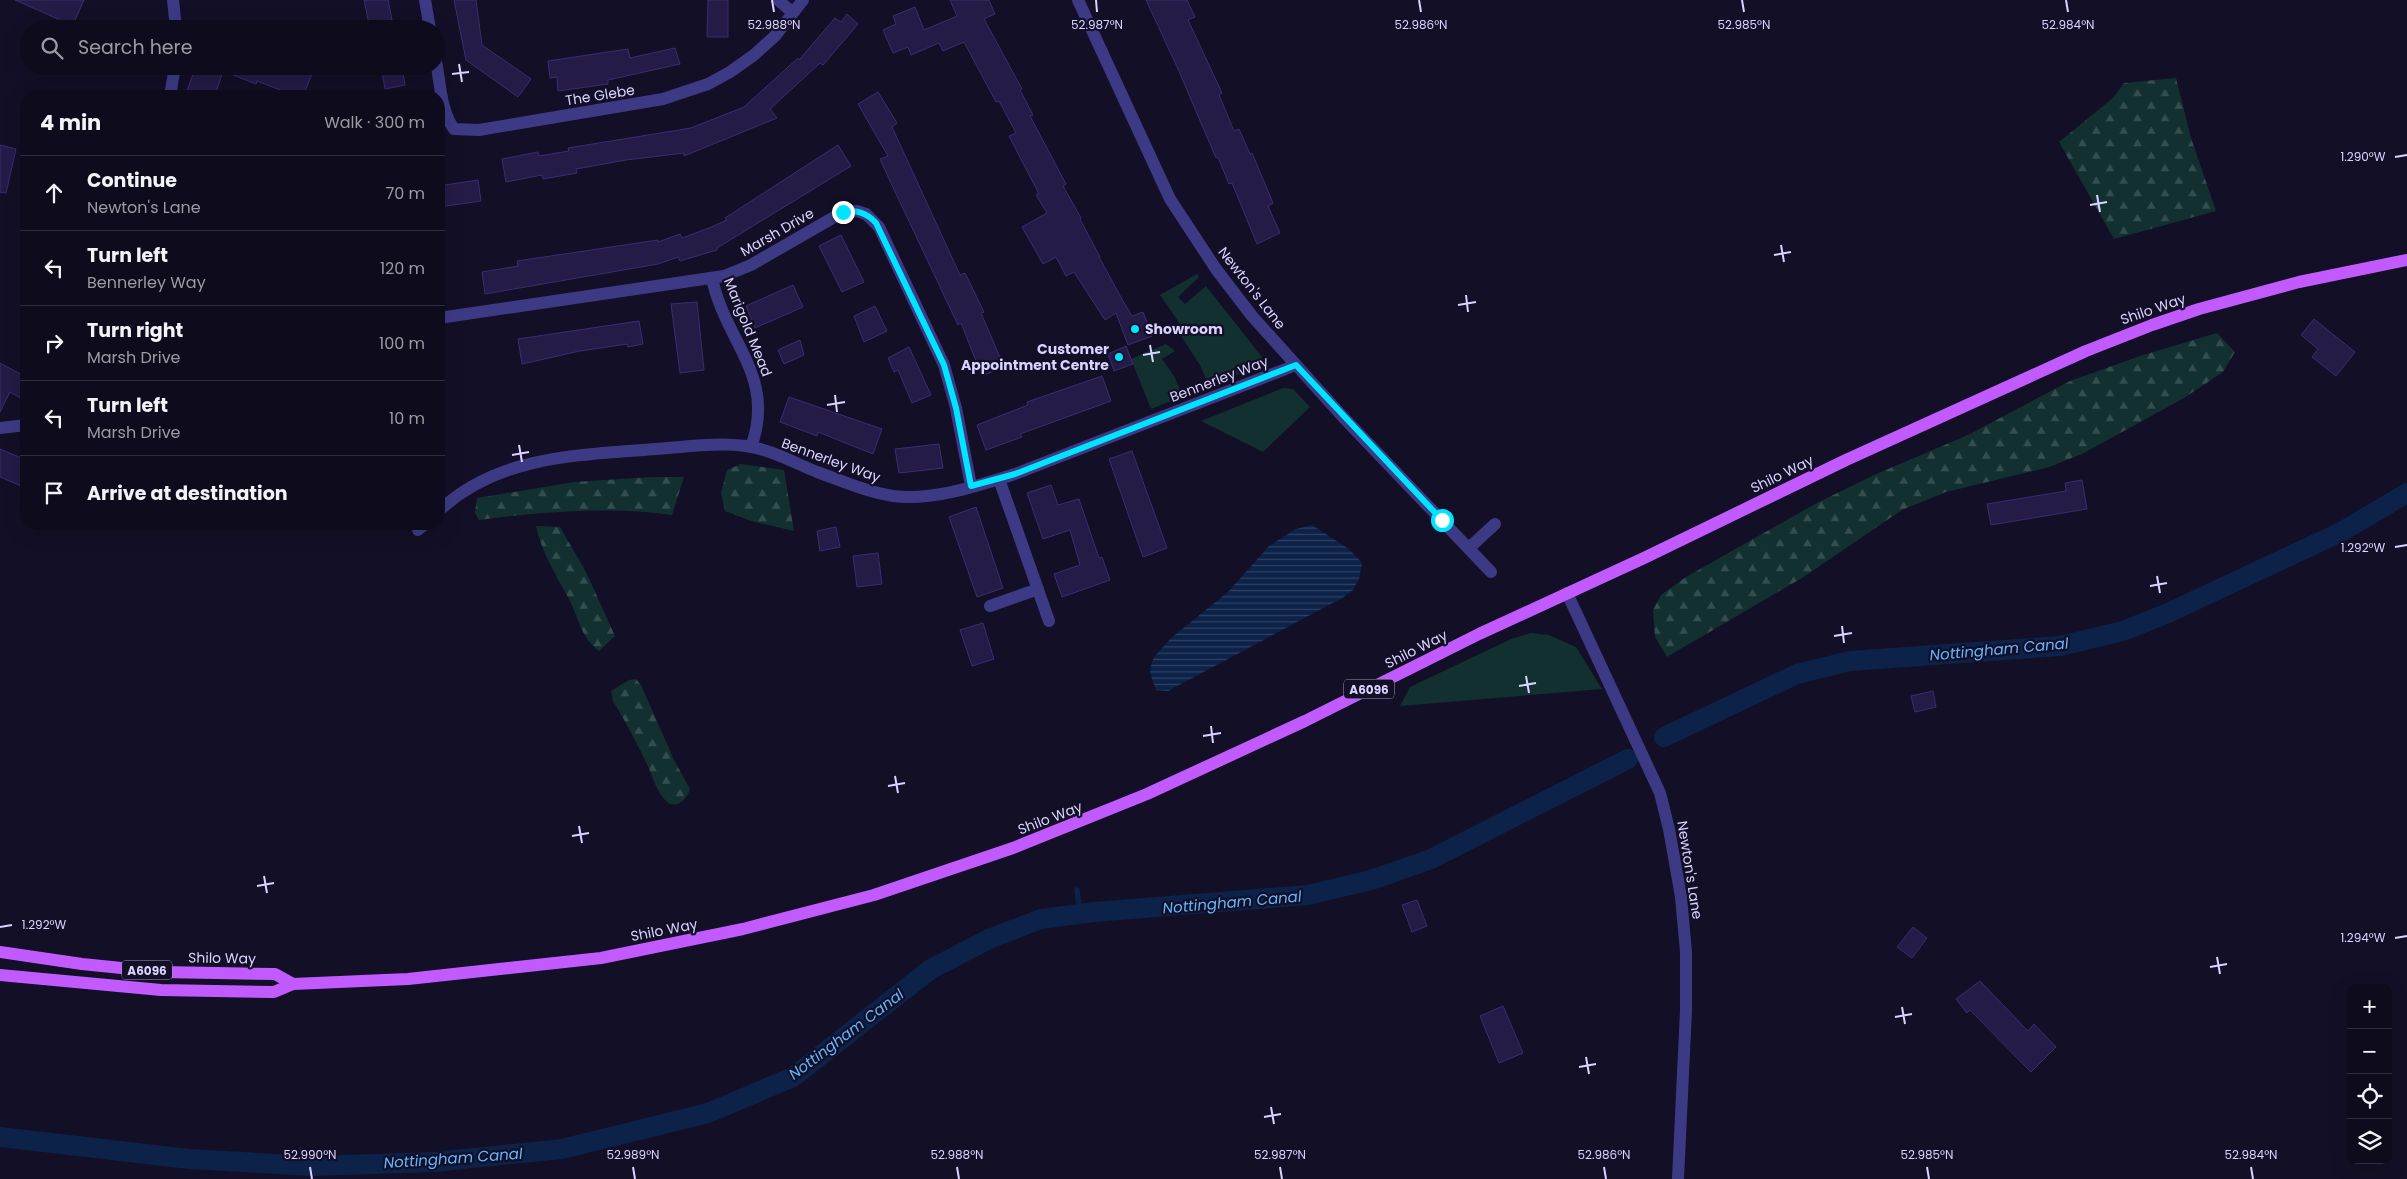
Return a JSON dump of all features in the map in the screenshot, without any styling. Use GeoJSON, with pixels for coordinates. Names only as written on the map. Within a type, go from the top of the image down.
{"type":"FeatureCollection","features":[{"type":"Feature","properties":{"kind":"main road","name":"Shilo Way"},"geometry":{"type":"LineString","coordinates":[[0,975],[161,990],[274,992],[293,984],[408,979],[601,958],[694,940],[874,896],[1013,848],[1148,794],[1288,729],[1479,634],[1971,401],[2108,342],[2168,319],[2247,296],[2349,271],[2407,260]]}},
{"type":"Feature","properties":{"kind":"main road","name":"Shilo Way"},"geometry":{"type":"LineString","coordinates":[[0,952],[82,964],[161,972],[275,974],[293,984]]}},
{"type":"Feature","properties":{"kind":"street"},"geometry":{"type":"LineString","coordinates":[[173,0],[175,20]]}},
{"type":"Feature","properties":{"kind":"street"},"geometry":{"type":"LineString","coordinates":[[425,0],[428,20]]}},
{"type":"Feature","properties":{"kind":"street"},"geometry":{"type":"LineString","coordinates":[[778,0],[792,12]]}},
{"type":"Feature","properties":{"kind":"street","name":"The Glebe"},"geometry":{"type":"LineString","coordinates":[[445,104],[449,123],[454,130],[479,130],[663,99],[688,92],[730,72],[754,55],[774,36],[803,0]]}},
{"type":"Feature","properties":{"kind":"street","name":"Newton's Lane"},"geometry":{"type":"LineString","coordinates":[[1078,0],[1174,206],[1216,269],[1252,316],[1296,365],[1491,572]]}},
{"type":"Feature","properties":{"kind":"street"},"geometry":{"type":"LineString","coordinates":[[171,90],[174,75]]}},
{"type":"Feature","properties":{"kind":"street","name":"The Glebe"},"geometry":{"type":"LineString","coordinates":[[439,75],[442,90]]}},
{"type":"Feature","properties":{"kind":"street","name":"Marsh Drive"},"geometry":{"type":"LineString","coordinates":[[445,317],[731,274],[751,265],[838,214],[857,211],[870,217],[884,237],[944,365],[956,408],[971,486]]}},
{"type":"Feature","properties":{"kind":"street","name":"Marigold Mead"},"geometry":{"type":"LineString","coordinates":[[712,278],[718,300],[758,393],[758,424],[751,447]]}},
{"type":"Feature","properties":{"kind":"street","name":"Bennerley Way"},"geometry":{"type":"LineString","coordinates":[[445,505],[466,489],[516,466],[573,456],[697,446],[751,447],[850,484],[893,496],[922,496],[999,479],[1296,365]]}},
{"type":"Feature","properties":{"kind":"street"},"geometry":{"type":"LineString","coordinates":[[0,428],[20,425]]}},
{"type":"Feature","properties":{"kind":"street"},"geometry":{"type":"LineString","coordinates":[[999,479],[1049,622]]}},
{"type":"Feature","properties":{"kind":"street"},"geometry":{"type":"LineString","coordinates":[[1468,548],[1495,524]]}},
{"type":"Feature","properties":{"kind":"street"},"geometry":{"type":"LineString","coordinates":[[990,606],[1038,589]]}},
{"type":"Feature","properties":{"kind":"street","name":"Newton's Lane"},"geometry":{"type":"LineString","coordinates":[[1567,593],[1660,793],[1669,829],[1681,897],[1686,952],[1686,1010],[1678,1152],[1679,1176]]}},
{"type":"Feature","properties":{"kind":"green space"},"geometry":{"type":"Polygon","coordinates":[[[2176,78],[2191,138],[2216,211],[2114,239],[2059,142],[2113,98],[2124,83],[2176,78]]]}},
{"type":"Feature","properties":{"kind":"green space"},"geometry":{"type":"Polygon","coordinates":[[[1197,274],[1199,277],[1178,297],[1185,304],[1206,286],[1262,357],[1261,363],[1256,367],[1209,386],[1200,365],[1179,333],[1181,331],[1178,321],[1160,295],[1197,274]]]}},
{"type":"Feature","properties":{"kind":"green space"},"geometry":{"type":"Polygon","coordinates":[[[2217,333],[2235,352],[2223,372],[2184,398],[2082,454],[2049,467],[1946,492],[1902,510],[1802,578],[1667,657],[1655,637],[1653,610],[1661,595],[1686,577],[1815,504],[1874,475],[1968,435],[2070,381],[2143,355],[2217,333]]]}},
{"type":"Feature","properties":{"kind":"green space"},"geometry":{"type":"Polygon","coordinates":[[[1166,344],[1175,351],[1162,359],[1174,376],[1180,389],[1192,386],[1197,391],[1151,409],[1131,359],[1166,344]]]}},
{"type":"Feature","properties":{"kind":"green space"},"geometry":{"type":"Polygon","coordinates":[[[1283,388],[1293,389],[1310,407],[1263,452],[1201,421],[1283,388]]]}},
{"type":"Feature","properties":{"kind":"green space"},"geometry":{"type":"Polygon","coordinates":[[[741,464],[784,470],[794,531],[751,521],[725,511],[721,493],[727,470],[741,464]]]}},
{"type":"Feature","properties":{"kind":"green space"},"geometry":{"type":"Polygon","coordinates":[[[684,477],[672,515],[625,511],[576,511],[479,520],[475,513],[477,498],[574,482],[684,477]]]}},
{"type":"Feature","properties":{"kind":"green space"},"geometry":{"type":"Polygon","coordinates":[[[536,526],[560,527],[586,572],[615,636],[599,651],[584,634],[570,601],[546,555],[536,526]]]}},
{"type":"Feature","properties":{"kind":"green space"},"geometry":{"type":"Polygon","coordinates":[[[1531,633],[1549,635],[1576,647],[1602,689],[1400,706],[1410,687],[1511,639],[1531,633]]]}},
{"type":"Feature","properties":{"kind":"green space"},"geometry":{"type":"Polygon","coordinates":[[[636,679],[641,685],[674,760],[690,789],[680,803],[669,803],[659,792],[638,746],[613,701],[611,691],[629,680],[636,679]]]}},
{"type":"Feature","properties":{"kind":"water"},"geometry":{"type":"Polygon","coordinates":[[[1312,525],[1349,549],[1362,563],[1359,579],[1353,590],[1344,597],[1168,691],[1156,690],[1150,673],[1151,665],[1154,657],[1171,638],[1228,592],[1269,546],[1296,529],[1312,525]]]}},
{"type":"Feature","properties":{"kind":"building"},"geometry":{"type":"Polygon","coordinates":[[[15,0],[84,0],[75,20],[58,19],[15,0]]]}},
{"type":"Feature","properties":{"kind":"building"},"geometry":{"type":"Polygon","coordinates":[[[364,0],[388,0],[392,20],[368,20],[364,0]]]}},
{"type":"Feature","properties":{"kind":"building"},"geometry":{"type":"Polygon","coordinates":[[[454,0],[476,0],[482,45],[531,79],[518,97],[466,60],[454,0]]]}},
{"type":"Feature","properties":{"kind":"building"},"geometry":{"type":"Polygon","coordinates":[[[708,0],[728,0],[728,37],[707,37],[708,0]]]}},
{"type":"Feature","properties":{"kind":"building"},"geometry":{"type":"Polygon","coordinates":[[[950,0],[989,0],[995,14],[984,19],[1022,89],[1020,90],[1033,115],[1030,116],[1066,184],[1063,186],[1123,301],[1132,316],[1143,312],[1152,336],[1128,345],[1116,313],[1105,320],[1074,272],[1066,276],[1056,257],[1043,264],[1022,227],[1047,213],[1036,195],[1039,194],[1009,136],[1016,133],[999,101],[996,102],[964,42],[943,51],[939,43],[911,55],[908,47],[893,53],[883,30],[896,24],[893,16],[915,7],[924,30],[957,16],[950,0]]]}},
{"type":"Feature","properties":{"kind":"building"},"geometry":{"type":"Polygon","coordinates":[[[1146,0],[1187,0],[1195,17],[1188,20],[1222,93],[1219,95],[1234,131],[1239,129],[1250,154],[1252,153],[1273,203],[1268,206],[1280,233],[1257,244],[1232,183],[1229,184],[1218,157],[1216,158],[1146,0]]]}},
{"type":"Feature","properties":{"kind":"building"},"geometry":{"type":"Polygon","coordinates":[[[847,14],[858,24],[823,65],[820,63],[770,109],[777,118],[684,156],[684,153],[626,160],[576,169],[577,173],[543,179],[542,175],[506,182],[502,159],[538,152],[539,156],[569,151],[568,148],[691,128],[744,107],[798,58],[799,60],[835,18],[841,22],[847,14]]]}},
{"type":"Feature","properties":{"kind":"building"},"geometry":{"type":"Polygon","coordinates":[[[675,48],[680,64],[608,80],[608,84],[558,91],[557,77],[550,78],[548,61],[628,49],[630,58],[675,48]]]}},
{"type":"Feature","properties":{"kind":"building"},"geometry":{"type":"Polygon","coordinates":[[[193,75],[222,75],[217,90],[187,90],[193,75]]]}},
{"type":"Feature","properties":{"kind":"building"},"geometry":{"type":"Polygon","coordinates":[[[233,75],[312,75],[305,90],[280,90],[257,81],[256,84],[233,75]]]}},
{"type":"Feature","properties":{"kind":"building"},"geometry":{"type":"Polygon","coordinates":[[[383,75],[403,75],[405,85],[385,89],[383,75]]]}},
{"type":"Feature","properties":{"kind":"building"},"geometry":{"type":"Polygon","coordinates":[[[878,92],[897,123],[892,127],[960,275],[965,273],[984,312],[981,313],[1004,367],[982,376],[961,323],[958,325],[890,181],[880,159],[888,156],[858,104],[878,92]]]}},
{"type":"Feature","properties":{"kind":"building"},"geometry":{"type":"Polygon","coordinates":[[[0,145],[16,149],[6,193],[0,192],[0,145]]]}},
{"type":"Feature","properties":{"kind":"building"},"geometry":{"type":"Polygon","coordinates":[[[838,145],[851,166],[717,248],[717,250],[680,261],[678,257],[658,264],[485,294],[482,272],[518,266],[517,261],[658,240],[658,242],[680,234],[682,238],[709,228],[727,220],[725,218],[838,145]]]}},
{"type":"Feature","properties":{"kind":"building"},"geometry":{"type":"Polygon","coordinates":[[[478,180],[481,201],[445,206],[445,185],[478,180]]]}},
{"type":"Feature","properties":{"kind":"building"},"geometry":{"type":"Polygon","coordinates":[[[841,235],[864,282],[842,292],[819,246],[841,235]]]}},
{"type":"Feature","properties":{"kind":"building"},"geometry":{"type":"Polygon","coordinates":[[[793,285],[803,307],[755,328],[746,306],[793,285]]]}},
{"type":"Feature","properties":{"kind":"building"},"geometry":{"type":"Polygon","coordinates":[[[697,302],[704,370],[680,373],[671,304],[697,302]]]}},
{"type":"Feature","properties":{"kind":"building"},"geometry":{"type":"Polygon","coordinates":[[[875,306],[887,331],[864,342],[854,316],[875,306]]]}},
{"type":"Feature","properties":{"kind":"building"},"geometry":{"type":"Polygon","coordinates":[[[2314,319],[2355,352],[2336,376],[2312,357],[2318,349],[2301,335],[2314,319]]]}},
{"type":"Feature","properties":{"kind":"building"},"geometry":{"type":"Polygon","coordinates":[[[639,321],[643,344],[628,347],[627,344],[580,351],[522,364],[518,339],[639,321]]]}},
{"type":"Feature","properties":{"kind":"building"},"geometry":{"type":"Polygon","coordinates":[[[800,340],[804,355],[784,364],[778,350],[800,340]]]}},
{"type":"Feature","properties":{"kind":"building","name":"Customer Appointment Centre"},"geometry":{"type":"Polygon","coordinates":[[[1126,346],[1133,364],[1114,371],[1108,354],[1126,346]]]}},
{"type":"Feature","properties":{"kind":"building"},"geometry":{"type":"Polygon","coordinates":[[[909,347],[931,395],[912,403],[898,370],[894,372],[888,358],[909,347]]]}},
{"type":"Feature","properties":{"kind":"building"},"geometry":{"type":"Polygon","coordinates":[[[0,363],[20,374],[20,398],[10,392],[0,412],[0,363]]]}},
{"type":"Feature","properties":{"kind":"building"},"geometry":{"type":"Polygon","coordinates":[[[1102,376],[1111,401],[1020,434],[1022,437],[986,450],[977,425],[1028,405],[1027,402],[1102,376]]]}},
{"type":"Feature","properties":{"kind":"building"},"geometry":{"type":"Polygon","coordinates":[[[789,397],[882,429],[873,454],[818,432],[817,436],[780,422],[789,397]]]}},
{"type":"Feature","properties":{"kind":"building"},"geometry":{"type":"Polygon","coordinates":[[[939,444],[943,468],[899,473],[895,449],[939,444]]]}},
{"type":"Feature","properties":{"kind":"building"},"geometry":{"type":"Polygon","coordinates":[[[0,449],[20,457],[20,485],[0,477],[0,449]]]}},
{"type":"Feature","properties":{"kind":"building"},"geometry":{"type":"Polygon","coordinates":[[[1132,451],[1167,548],[1143,557],[1109,459],[1132,451]]]}},
{"type":"Feature","properties":{"kind":"building"},"geometry":{"type":"Polygon","coordinates":[[[2082,480],[2087,509],[1991,525],[1987,504],[2066,491],[2065,483],[2082,480]]]}},
{"type":"Feature","properties":{"kind":"building"},"geometry":{"type":"Polygon","coordinates":[[[1051,485],[1058,505],[1079,499],[1099,558],[1102,557],[1110,580],[1062,597],[1054,574],[1080,565],[1070,530],[1043,539],[1027,493],[1051,485]]]}},
{"type":"Feature","properties":{"kind":"building"},"geometry":{"type":"Polygon","coordinates":[[[976,507],[1003,588],[977,597],[949,517],[976,507]]]}},
{"type":"Feature","properties":{"kind":"building"},"geometry":{"type":"Polygon","coordinates":[[[836,527],[840,547],[820,551],[817,531],[836,527]]]}},
{"type":"Feature","properties":{"kind":"building"},"geometry":{"type":"Polygon","coordinates":[[[878,553],[882,584],[857,587],[853,556],[878,553]]]}},
{"type":"Feature","properties":{"kind":"building"},"geometry":{"type":"Polygon","coordinates":[[[983,623],[994,659],[972,666],[960,630],[983,623]]]}},
{"type":"Feature","properties":{"kind":"building"},"geometry":{"type":"Polygon","coordinates":[[[1933,691],[1936,707],[1915,712],[1911,696],[1933,691]]]}},
{"type":"Feature","properties":{"kind":"building"},"geometry":{"type":"Polygon","coordinates":[[[1417,900],[1427,926],[1412,932],[1402,905],[1417,900]]]}},
{"type":"Feature","properties":{"kind":"building"},"geometry":{"type":"Polygon","coordinates":[[[1913,927],[1927,938],[1912,958],[1897,947],[1913,927]]]}},
{"type":"Feature","properties":{"kind":"building"},"geometry":{"type":"Polygon","coordinates":[[[1980,981],[2028,1031],[2034,1024],[2056,1047],[2031,1072],[1970,1010],[1967,1013],[1956,999],[1980,981]]]}},
{"type":"Feature","properties":{"kind":"building"},"geometry":{"type":"Polygon","coordinates":[[[1503,1006],[1523,1053],[1499,1063],[1480,1016],[1503,1006]]]}},
{"type":"Feature","properties":{"kind":"waterway","name":"Nottingham Canal"},"geometry":{"type":"LineString","coordinates":[[1664,737],[1797,674],[1850,661],[2060,646],[2123,631],[2168,613],[2341,532],[2407,493]]}},
{"type":"Feature","properties":{"kind":"waterway","name":"Nottingham Canal"},"geometry":{"type":"LineString","coordinates":[[0,1137],[189,1159],[312,1166],[434,1162],[562,1149],[708,1113],[793,1077],[931,969],[991,938],[1041,919],[1094,912],[1308,895],[1371,880],[1431,859],[1628,759]]}},
{"type":"Feature","properties":{"kind":"waterway"},"geometry":{"type":"LineString","coordinates":[[1077,890],[1080,914]]}},
{"type":"Feature","properties":{"kind":"place","name":"Showroom"},"geometry":{"type":"Point","coordinates":[1135,329]}},
{"type":"Feature","properties":{"kind":"place","name":"Customer Appointment Centre"},"geometry":{"type":"Point","coordinates":[1119,357]}},
{"type":"Feature","properties":{"kind":"route"},"geometry":{"type":"LineString","coordinates":[[843,212],[857,211],[866,214],[876,223],[944,365],[951,384],[971,486],[1015,474],[1296,365],[1442,520]]}}]}
